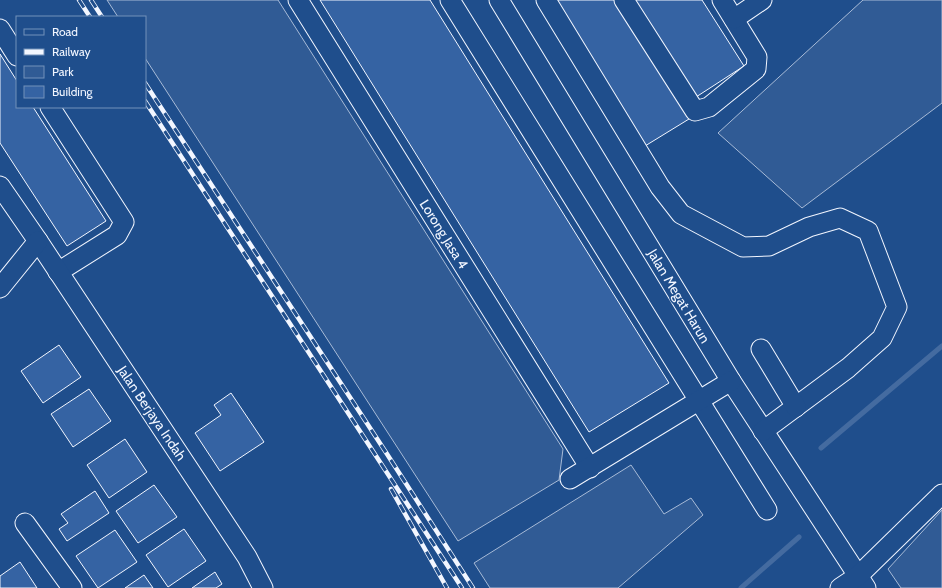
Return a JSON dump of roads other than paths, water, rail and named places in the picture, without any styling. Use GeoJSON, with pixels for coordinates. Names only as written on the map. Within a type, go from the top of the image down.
{"type":"FeatureCollection","features":[{"type":"Feature","properties":{"kind":"street","name":"Lorong Jasa 4"},"geometry":{"type":"LineString","coordinates":[[298,0],[590,468]]}},
{"type":"Feature","properties":{"kind":"street"},"geometry":{"type":"LineString","coordinates":[[450,0],[767,510]]}},
{"type":"Feature","properties":{"kind":"street","name":"Jalan Megat Harun"},"geometry":{"type":"LineString","coordinates":[[499,0],[731,381],[862,582]]}},
{"type":"Feature","properties":{"kind":"street"},"geometry":{"type":"LineString","coordinates":[[546,0],[660,187],[681,214],[743,247],[769,246],[809,227],[840,218],[868,231],[897,306],[882,338],[848,368],[763,431]]}},
{"type":"Feature","properties":{"kind":"street"},"geometry":{"type":"LineString","coordinates":[[624,0],[695,111],[709,107],[756,69],[758,57],[722,0]]}},
{"type":"Feature","properties":{"kind":"street"},"geometry":{"type":"LineString","coordinates":[[734,19],[762,0]]}},
{"type":"Feature","properties":{"kind":"street"},"geometry":{"type":"LineString","coordinates":[[0,29],[16,54]]}},
{"type":"Feature","properties":{"kind":"street"},"geometry":{"type":"LineString","coordinates":[[51,108],[124,222],[118,235],[58,272]]}},
{"type":"Feature","properties":{"kind":"street","name":"Jalan Berjaya Indah"},"geometry":{"type":"LineString","coordinates":[[0,186],[248,557],[263,588]]}},
{"type":"Feature","properties":{"kind":"street"},"geometry":{"type":"LineString","coordinates":[[0,288],[38,241]]}},
{"type":"Feature","properties":{"kind":"street"},"geometry":{"type":"LineString","coordinates":[[761,349],[796,407]]}},
{"type":"Feature","properties":{"kind":"street"},"geometry":{"type":"LineString","coordinates":[[570,480],[731,381]]}},
{"type":"Feature","properties":{"kind":"street"},"geometry":{"type":"LineString","coordinates":[[840,588],[862,582],[942,494]]}},
{"type":"Feature","properties":{"kind":"street"},"geometry":{"type":"LineString","coordinates":[[25,523],[72,588]]}},
{"type":"Feature","properties":{"kind":"waterway"},"geometry":{"type":"LineString","coordinates":[[821,448],[942,346]]}},
{"type":"Feature","properties":{"kind":"waterway"},"geometry":{"type":"LineString","coordinates":[[741,588],[799,537]]}},
{"type":"Feature","properties":{"kind":"railway"},"geometry":{"type":"LineString","coordinates":[[79,0],[89,16]]}},
{"type":"Feature","properties":{"kind":"railway"},"geometry":{"type":"LineString","coordinates":[[91,0],[101,16]]}},
{"type":"Feature","properties":{"kind":"railway"},"geometry":{"type":"LineString","coordinates":[[146,85],[473,588]]}},
{"type":"Feature","properties":{"kind":"railway"},"geometry":{"type":"LineString","coordinates":[[146,103],[462,588]]}},
{"type":"Feature","properties":{"kind":"railway"},"geometry":{"type":"LineString","coordinates":[[391,489],[447,588]]}}]}
